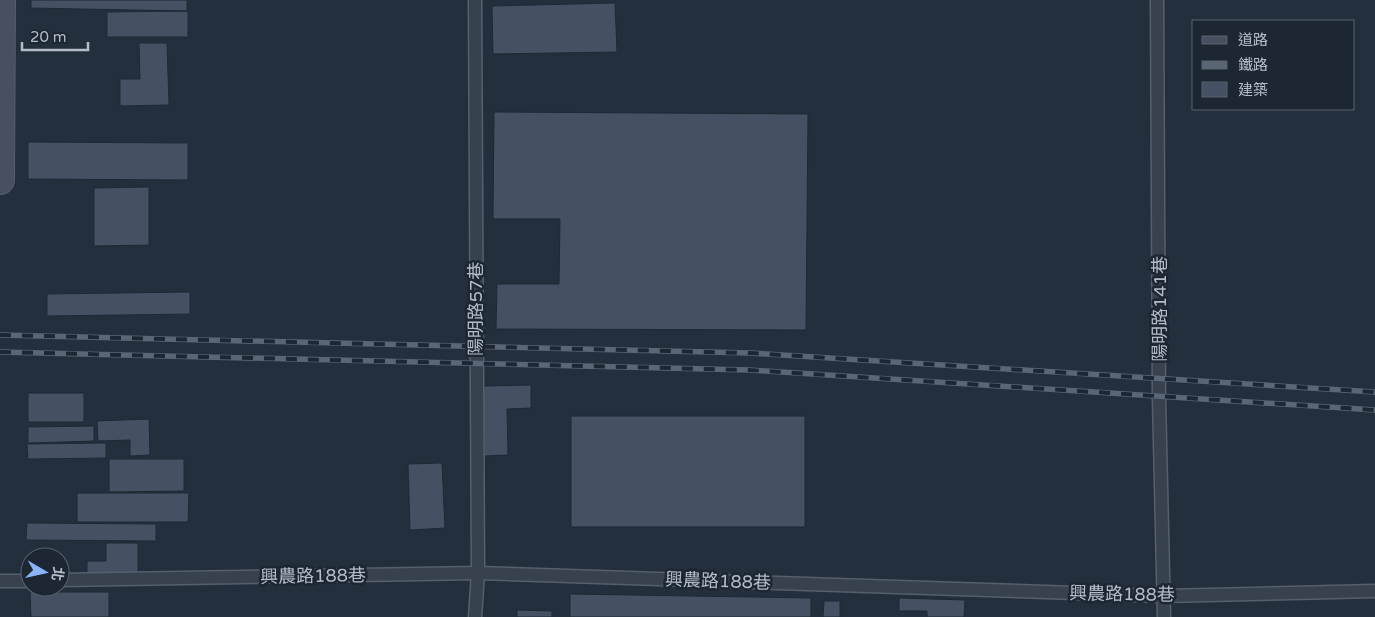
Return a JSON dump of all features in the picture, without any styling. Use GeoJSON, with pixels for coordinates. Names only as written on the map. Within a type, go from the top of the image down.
{"type":"FeatureCollection","features":[{"type":"Feature","properties":{"kind":"main road"},"geometry":{"type":"LineString","coordinates":[[0,180],[2,0]]}},
{"type":"Feature","properties":{"kind":"lane","name":"陽明路57巷"},"geometry":{"type":"LineString","coordinates":[[474,0],[478,573],[475,617]]}},
{"type":"Feature","properties":{"kind":"lane","name":"陽明路141巷"},"geometry":{"type":"LineString","coordinates":[[1157,0],[1159,398],[1164,617]]}},
{"type":"Feature","properties":{"kind":"lane","name":"興農路188巷"},"geometry":{"type":"LineString","coordinates":[[70,580],[478,573],[1164,596],[1375,591]]}},
{"type":"Feature","properties":{"kind":"lane"},"geometry":{"type":"LineString","coordinates":[[0,581],[20,581]]}},
{"type":"Feature","properties":{"kind":"building"},"geometry":{"type":"Polygon","coordinates":[[[31,0],[187,0],[187,11],[31,8],[31,0]]]}},
{"type":"Feature","properties":{"kind":"building"},"geometry":{"type":"Polygon","coordinates":[[[615,3],[617,52],[493,54],[492,6],[615,3]]]}},
{"type":"Feature","properties":{"kind":"building"},"geometry":{"type":"Polygon","coordinates":[[[188,11],[188,37],[107,37],[107,12],[188,11]]]}},
{"type":"Feature","properties":{"kind":"building"},"geometry":{"type":"Polygon","coordinates":[[[139,43],[167,43],[169,105],[120,106],[120,79],[140,79],[139,43]]]}},
{"type":"Feature","properties":{"kind":"building"},"geometry":{"type":"Polygon","coordinates":[[[494,112],[808,114],[806,330],[496,329],[497,284],[559,284],[560,219],[493,219],[494,112]]]}},
{"type":"Feature","properties":{"kind":"building"},"geometry":{"type":"Polygon","coordinates":[[[28,142],[188,143],[188,180],[28,179],[28,142]]]}},
{"type":"Feature","properties":{"kind":"building"},"geometry":{"type":"Polygon","coordinates":[[[149,187],[149,245],[94,246],[94,188],[149,187]]]}},
{"type":"Feature","properties":{"kind":"building"},"geometry":{"type":"Polygon","coordinates":[[[190,292],[190,314],[47,316],[47,294],[190,292]]]}},
{"type":"Feature","properties":{"kind":"building"},"geometry":{"type":"Polygon","coordinates":[[[531,385],[531,408],[507,409],[508,455],[484,456],[483,386],[531,385]]]}},
{"type":"Feature","properties":{"kind":"building"},"geometry":{"type":"Polygon","coordinates":[[[28,393],[84,393],[84,422],[28,422],[28,393]]]}},
{"type":"Feature","properties":{"kind":"building"},"geometry":{"type":"Polygon","coordinates":[[[571,416],[805,416],[805,527],[571,527],[571,416]]]}},
{"type":"Feature","properties":{"kind":"building"},"geometry":{"type":"Polygon","coordinates":[[[149,419],[150,455],[130,456],[130,440],[98,441],[97,421],[149,419]]]}},
{"type":"Feature","properties":{"kind":"building"},"geometry":{"type":"Polygon","coordinates":[[[94,426],[94,441],[28,443],[28,427],[94,426]]]}},
{"type":"Feature","properties":{"kind":"building"},"geometry":{"type":"Polygon","coordinates":[[[106,443],[106,458],[28,459],[27,444],[106,443]]]}},
{"type":"Feature","properties":{"kind":"building"},"geometry":{"type":"Polygon","coordinates":[[[109,459],[184,459],[184,491],[109,492],[109,459]]]}},
{"type":"Feature","properties":{"kind":"building"},"geometry":{"type":"Polygon","coordinates":[[[442,463],[445,528],[410,530],[408,464],[442,463]]]}},
{"type":"Feature","properties":{"kind":"building"},"geometry":{"type":"Polygon","coordinates":[[[77,493],[189,493],[188,522],[77,522],[77,493]]]}},
{"type":"Feature","properties":{"kind":"building"},"geometry":{"type":"Polygon","coordinates":[[[27,523],[156,524],[156,541],[26,540],[27,523]]]}},
{"type":"Feature","properties":{"kind":"building"},"geometry":{"type":"Polygon","coordinates":[[[106,543],[138,543],[138,576],[87,576],[87,561],[106,561],[106,543]]]}},
{"type":"Feature","properties":{"kind":"building"},"geometry":{"type":"Polygon","coordinates":[[[70,592],[109,592],[109,617],[31,617],[30,597],[70,597],[70,592]]]}},
{"type":"Feature","properties":{"kind":"building"},"geometry":{"type":"Polygon","coordinates":[[[570,594],[811,598],[811,617],[570,617],[570,594]]]}},
{"type":"Feature","properties":{"kind":"building"},"geometry":{"type":"Polygon","coordinates":[[[899,598],[965,600],[964,617],[927,617],[927,611],[899,611],[899,598]]]}},
{"type":"Feature","properties":{"kind":"building"},"geometry":{"type":"Polygon","coordinates":[[[824,601],[840,601],[840,617],[823,617],[824,601]]]}},
{"type":"Feature","properties":{"kind":"building"},"geometry":{"type":"Polygon","coordinates":[[[517,610],[552,611],[552,617],[517,617],[517,610]]]}},
{"type":"Feature","properties":{"kind":"railway"},"geometry":{"type":"LineString","coordinates":[[0,335],[750,353],[1375,392]]}},
{"type":"Feature","properties":{"kind":"railway"},"geometry":{"type":"LineString","coordinates":[[0,352],[749,370],[1375,410]]}}]}
